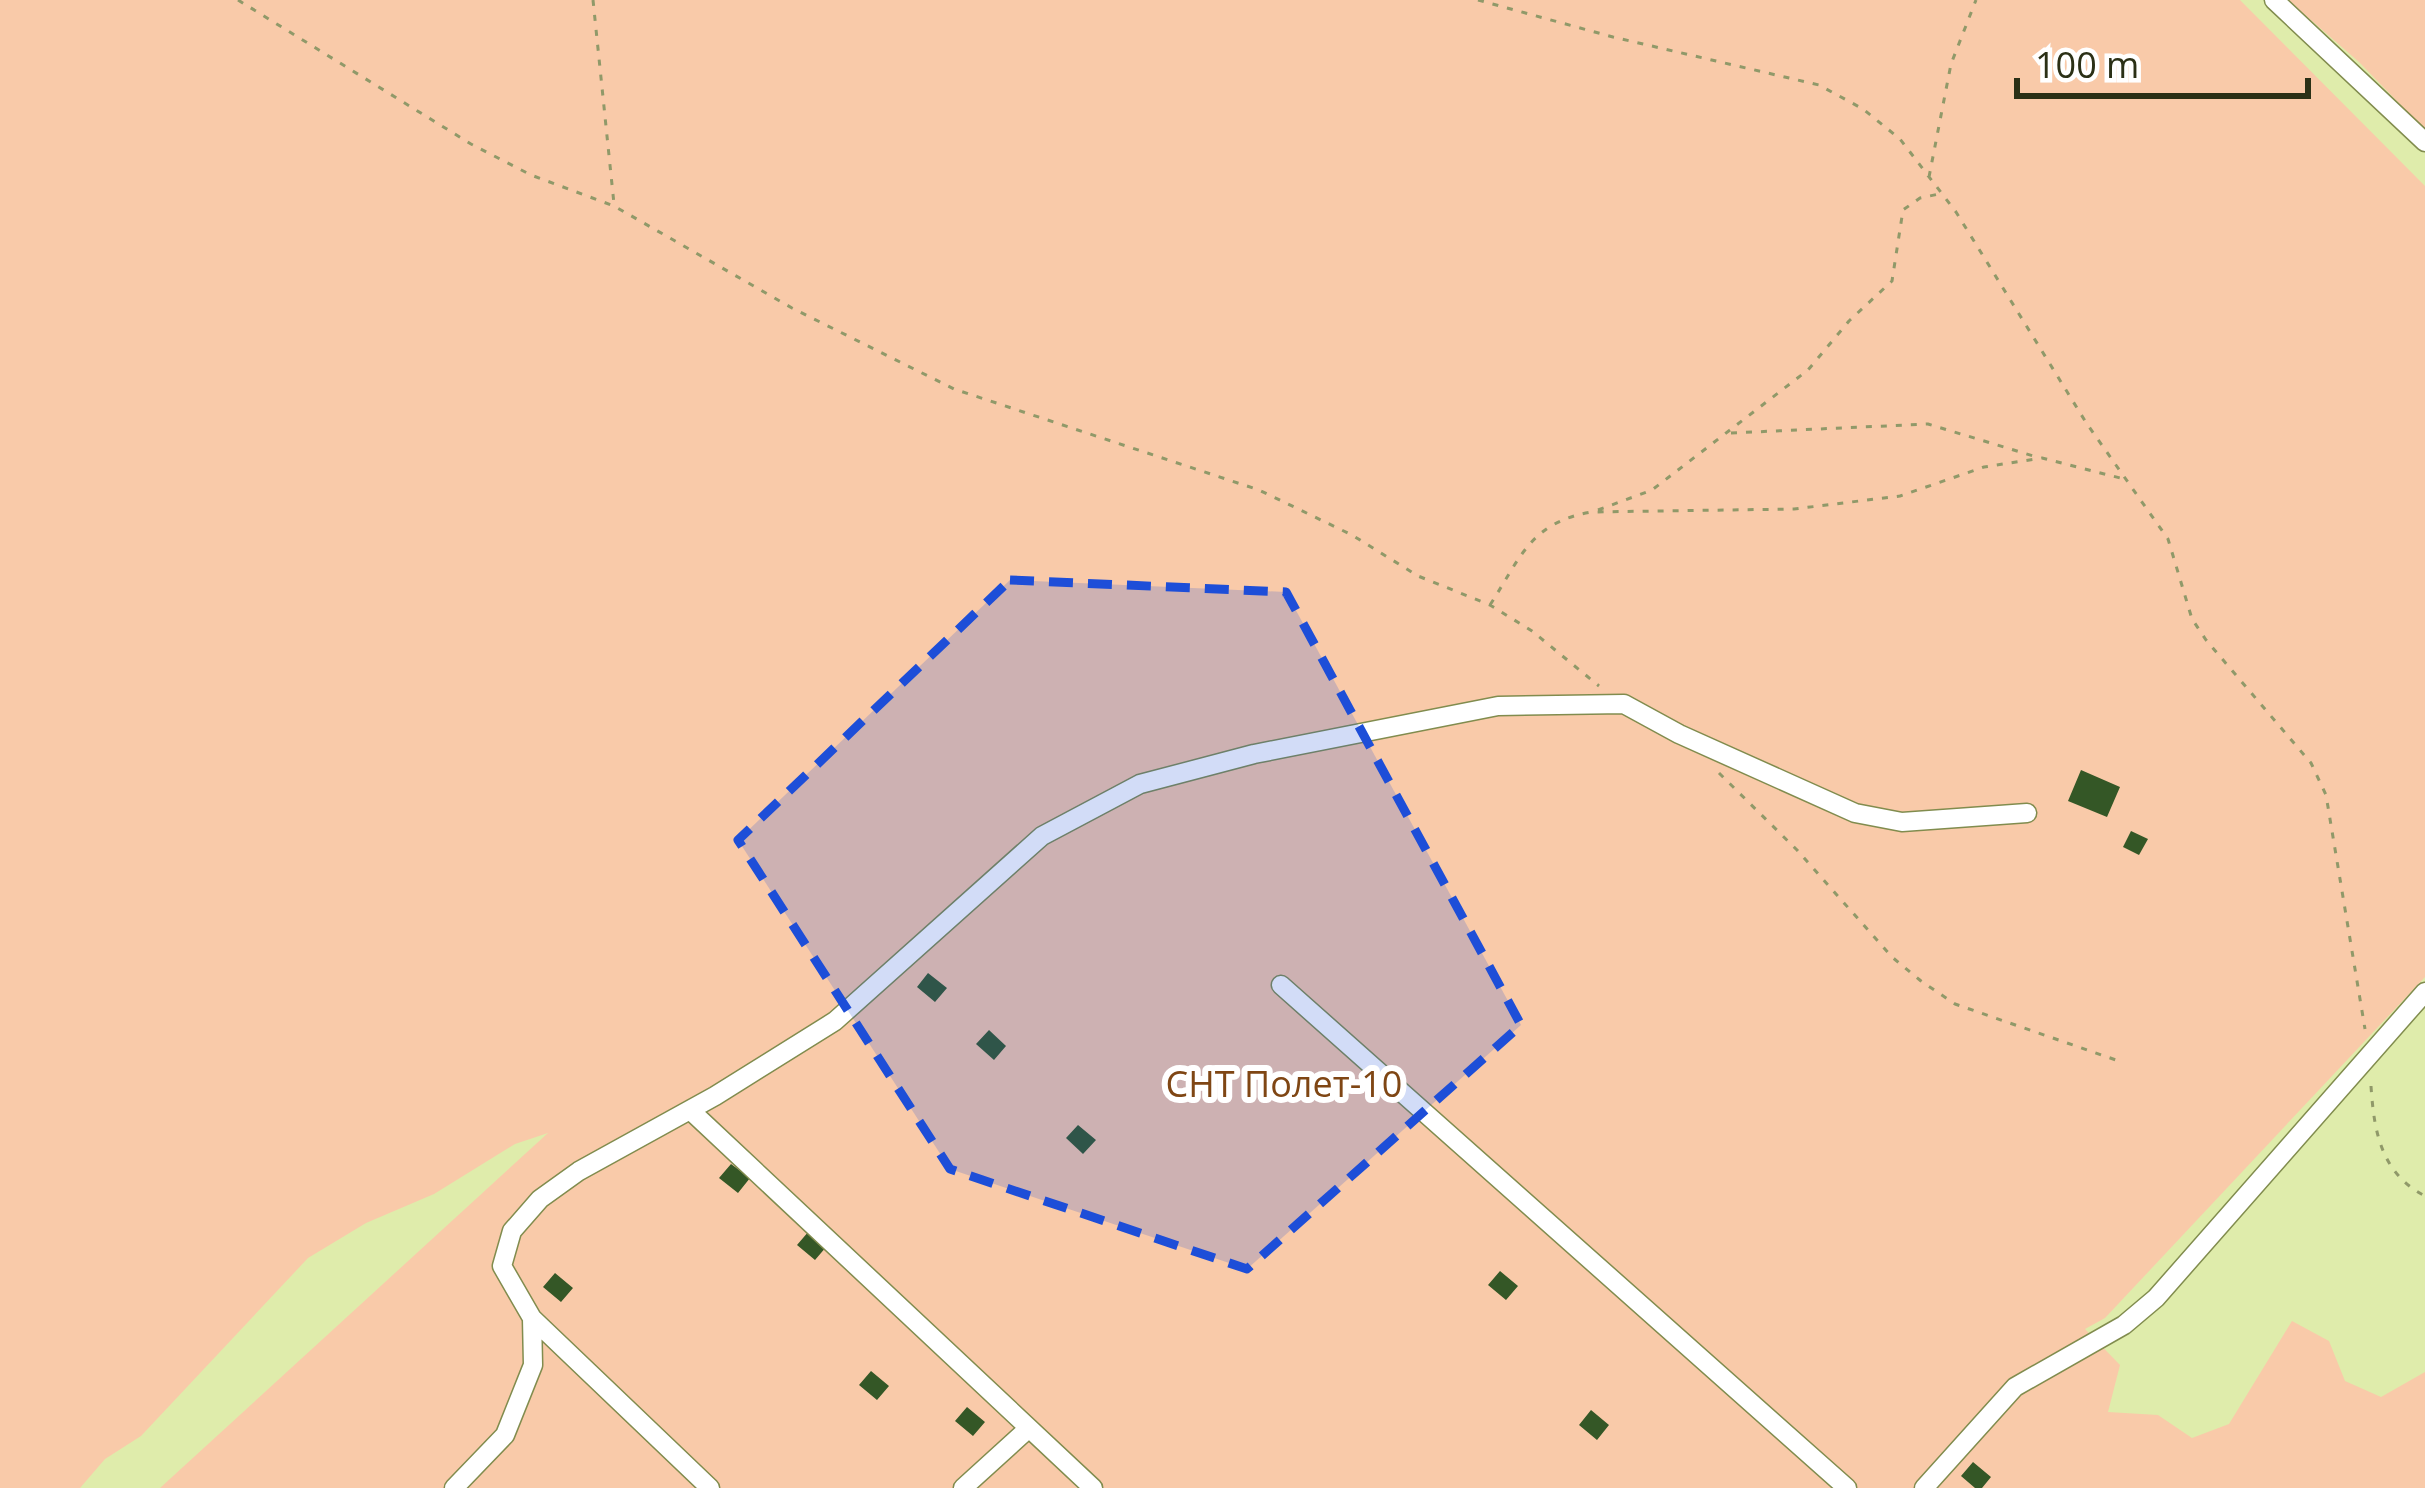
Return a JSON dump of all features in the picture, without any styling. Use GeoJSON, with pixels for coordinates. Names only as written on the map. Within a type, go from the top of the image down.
{"type":"FeatureCollection","features":[{"type":"Feature","properties":{"kind":"lane"},"geometry":{"type":"LineString","coordinates":[[2274,0],[2425,142]]}},
{"type":"Feature","properties":{"kind":"lane"},"geometry":{"type":"LineString","coordinates":[[710,1488],[532,1318],[502,1266],[512,1232],[540,1199],[579,1171],[835,1021],[1042,836],[1140,784],[1254,754],[1498,706],[1624,704],[1679,734],[1855,813],[1902,822],[2027,812]]}},
{"type":"Feature","properties":{"kind":"lane"},"geometry":{"type":"LineString","coordinates":[[1281,985],[1847,1488]]}},
{"type":"Feature","properties":{"kind":"lane"},"geometry":{"type":"LineString","coordinates":[[1924,1488],[2015,1387],[2124,1325],[2156,1298],[2425,992]]}},
{"type":"Feature","properties":{"kind":"lane"},"geometry":{"type":"LineString","coordinates":[[690,1110],[1093,1488]]}},
{"type":"Feature","properties":{"kind":"lane"},"geometry":{"type":"LineString","coordinates":[[454,1488],[505,1435],[533,1365],[532,1318]]}},
{"type":"Feature","properties":{"kind":"lane"},"geometry":{"type":"LineString","coordinates":[[963,1488],[1029,1428]]}},
{"type":"Feature","properties":{"kind":"path"},"geometry":{"type":"LineString","coordinates":[[238,0],[471,144],[531,176],[614,206],[792,308],[954,389],[1259,490],[1418,575],[1490,605],[1532,631],[1624,704]]}},
{"type":"Feature","properties":{"kind":"path"},"geometry":{"type":"LineString","coordinates":[[592,0],[614,206]]}},
{"type":"Feature","properties":{"kind":"path"},"geometry":{"type":"LineString","coordinates":[[1478,0],[1819,85],[1863,110],[1900,139],[1942,193],[2168,539],[2192,619],[2311,763],[2326,795],[2369,1054],[2379,1146],[2400,1180],[2425,1196]]}},
{"type":"Feature","properties":{"kind":"path"},"geometry":{"type":"LineString","coordinates":[[1929,177],[1951,64],[1976,0]]}},
{"type":"Feature","properties":{"kind":"path"},"geometry":{"type":"LineString","coordinates":[[1490,605],[1534,537],[1563,518],[1652,490],[1808,370],[1892,280],[1903,210],[1920,198],[1942,193]]}},
{"type":"Feature","properties":{"kind":"path"},"geometry":{"type":"LineString","coordinates":[[1726,434],[1928,424],[2126,479]]}},
{"type":"Feature","properties":{"kind":"path"},"geometry":{"type":"LineString","coordinates":[[1591,512],[1794,509],[1900,496],[1984,467],[2042,458]]}},
{"type":"Feature","properties":{"kind":"path"},"geometry":{"type":"LineString","coordinates":[[1712,767],[1796,850],[1892,957],[1921,981],[1954,1004],[2116,1060]]}},
{"type":"Feature","properties":{"kind":"highlighted area"},"geometry":{"type":"Polygon","coordinates":[[[1010,580],[1286,592],[1521,1025],[1247,1269],[950,1169],[738,840],[1010,580]]]}},
{"type":"Feature","properties":{"kind":"green space","name":"СНТ Полет-10"},"geometry":{"type":"Polygon","coordinates":[[[0,0],[2240,0],[2425,186],[2425,977],[2105,1318],[2085,1329],[2120,1365],[2108,1412],[2158,1415],[2192,1438],[2229,1424],[2292,1321],[2329,1341],[2345,1381],[2381,1397],[2425,1372],[2425,1488],[160,1488],[548,1133],[515,1144],[434,1194],[366,1223],[308,1258],[141,1436],[105,1459],[80,1488],[0,1488],[0,0]]]}},
{"type":"Feature","properties":{"kind":"green space"},"geometry":{"type":"Polygon","coordinates":[[[2288,0],[2425,0],[2425,130],[2359,62],[2288,0]]]}},
{"type":"Feature","properties":{"kind":"building"},"geometry":{"type":"Polygon","coordinates":[[[2081,770],[2120,787],[2107,817],[2068,801],[2081,770]]]}},
{"type":"Feature","properties":{"kind":"building"},"geometry":{"type":"Polygon","coordinates":[[[2131,831],[2148,839],[2139,855],[2123,847],[2131,831]]]}},
{"type":"Feature","properties":{"kind":"building"},"geometry":{"type":"Polygon","coordinates":[[[928,973],[947,988],[935,1002],[917,987],[928,973]]]}},
{"type":"Feature","properties":{"kind":"building"},"geometry":{"type":"Polygon","coordinates":[[[989,1030],[1006,1046],[994,1060],[976,1044],[989,1030]]]}},
{"type":"Feature","properties":{"kind":"building"},"geometry":{"type":"Polygon","coordinates":[[[1078,1125],[1096,1140],[1083,1154],[1066,1138],[1078,1125]]]}},
{"type":"Feature","properties":{"kind":"building"},"geometry":{"type":"Polygon","coordinates":[[[731,1164],[750,1178],[738,1193],[719,1178],[731,1164]]]}},
{"type":"Feature","properties":{"kind":"building"},"geometry":{"type":"Polygon","coordinates":[[[809,1231],[827,1246],[815,1260],[797,1245],[809,1231]]]}},
{"type":"Feature","properties":{"kind":"building"},"geometry":{"type":"Polygon","coordinates":[[[1500,1271],[1518,1286],[1506,1300],[1488,1285],[1500,1271]]]}},
{"type":"Feature","properties":{"kind":"building"},"geometry":{"type":"Polygon","coordinates":[[[555,1273],[573,1288],[561,1302],[543,1287],[555,1273]]]}},
{"type":"Feature","properties":{"kind":"building"},"geometry":{"type":"Polygon","coordinates":[[[871,1371],[889,1386],[877,1400],[859,1385],[871,1371]]]}},
{"type":"Feature","properties":{"kind":"building"},"geometry":{"type":"Polygon","coordinates":[[[967,1407],[985,1422],[973,1436],[955,1421],[967,1407]]]}},
{"type":"Feature","properties":{"kind":"building"},"geometry":{"type":"Polygon","coordinates":[[[1591,1410],[1609,1425],[1597,1440],[1579,1425],[1591,1410]]]}},
{"type":"Feature","properties":{"kind":"building"},"geometry":{"type":"Polygon","coordinates":[[[1973,1462],[1991,1477],[1982,1488],[1961,1476],[1973,1462]]]}}]}
